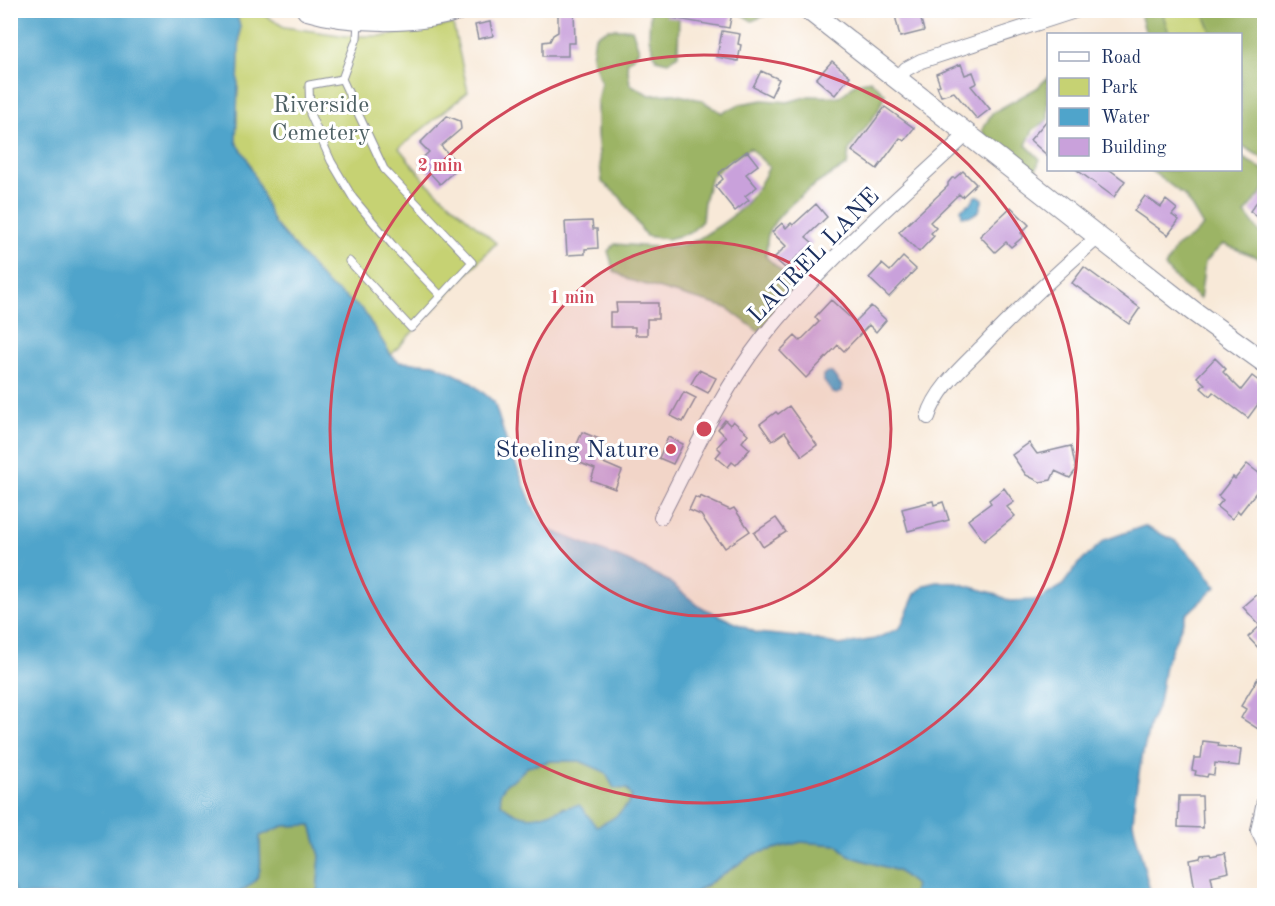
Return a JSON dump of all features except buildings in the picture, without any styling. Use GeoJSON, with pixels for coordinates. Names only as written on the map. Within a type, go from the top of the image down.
{"type":"FeatureCollection","features":[{"type":"Feature","properties":{"kind":"main road"},"geometry":{"type":"LineString","coordinates":[[308,10],[359,20],[410,18],[447,14],[458,10]]}},
{"type":"Feature","properties":{"kind":"main road"},"geometry":{"type":"LineString","coordinates":[[809,10],[1193,311],[1264,362]]}},
{"type":"Feature","properties":{"kind":"street"},"geometry":{"type":"LineString","coordinates":[[897,80],[906,69],[921,61],[1078,10]]}},
{"type":"Feature","properties":{"kind":"street","name":"LAUREL LANE"},"geometry":{"type":"LineString","coordinates":[[662,517],[724,395],[761,340],[828,265],[967,134]]}},
{"type":"Feature","properties":{"kind":"street"},"geometry":{"type":"LineString","coordinates":[[928,417],[931,405],[947,385],[1011,315],[1098,237]]}},
{"type":"Feature","properties":{"kind":"street"},"geometry":{"type":"LineString","coordinates":[[1264,801],[1258,831],[1264,843]]}},
{"type":"Feature","properties":{"kind":"lane"},"geometry":{"type":"LineString","coordinates":[[349,261],[411,328],[472,262],[384,169],[342,79],[357,38],[359,20]]}},
{"type":"Feature","properties":{"kind":"lane"},"geometry":{"type":"LineString","coordinates":[[342,79],[309,86],[310,114],[331,161],[353,198],[395,248],[441,296]]}},
{"type":"Feature","properties":{"kind":"green space","name":"Riverside Cemetery"},"geometry":{"type":"Polygon","coordinates":[[[236,11],[258,11],[284,27],[346,36],[385,36],[453,24],[468,92],[399,148],[427,183],[496,243],[391,355],[363,310],[327,284],[274,223],[247,158],[236,142],[240,27],[236,11]]]}},
{"type":"Feature","properties":{"kind":"green space"},"geometry":{"type":"Polygon","coordinates":[[[650,11],[679,11],[678,55],[668,62],[656,59],[649,38],[650,11]]]}},
{"type":"Feature","properties":{"kind":"green space"},"geometry":{"type":"Polygon","coordinates":[[[736,11],[767,11],[768,14],[752,21],[736,11]]]}},
{"type":"Feature","properties":{"kind":"green space"},"geometry":{"type":"Polygon","coordinates":[[[1144,11],[1162,11],[1169,33],[1146,33],[1141,17],[1144,11]]]}},
{"type":"Feature","properties":{"kind":"green space"},"geometry":{"type":"Polygon","coordinates":[[[1174,11],[1203,11],[1212,33],[1169,33],[1162,15],[1174,11]]]}},
{"type":"Feature","properties":{"kind":"green space"},"geometry":{"type":"Polygon","coordinates":[[[1203,11],[1264,11],[1264,159],[1242,146],[1242,33],[1212,33],[1203,11]]]}},
{"type":"Feature","properties":{"kind":"green space"},"geometry":{"type":"Polygon","coordinates":[[[608,29],[632,29],[639,50],[627,63],[630,84],[649,95],[674,94],[701,100],[722,113],[740,104],[763,100],[788,102],[809,96],[840,97],[856,83],[870,80],[885,94],[878,111],[849,150],[847,166],[805,193],[785,210],[770,229],[766,257],[787,276],[793,296],[759,332],[727,308],[629,280],[614,271],[608,251],[615,244],[651,247],[695,241],[730,218],[752,197],[769,167],[750,148],[729,161],[711,177],[704,201],[702,221],[690,233],[668,239],[646,236],[620,197],[602,182],[597,135],[597,102],[601,82],[592,57],[595,36],[608,29]]]}},
{"type":"Feature","properties":{"kind":"green space"},"geometry":{"type":"Polygon","coordinates":[[[1047,78],[1047,121],[1033,130],[1026,145],[1040,159],[1035,173],[1023,172],[990,146],[982,130],[992,113],[1037,88],[1047,78]]]}},
{"type":"Feature","properties":{"kind":"green space"},"geometry":{"type":"Polygon","coordinates":[[[1242,158],[1264,170],[1264,190],[1245,213],[1264,238],[1264,260],[1223,244],[1205,262],[1200,299],[1165,267],[1175,248],[1203,226],[1185,196],[1151,171],[1242,171],[1242,158]]]}},
{"type":"Feature","properties":{"kind":"green space"},"geometry":{"type":"Polygon","coordinates":[[[551,761],[580,761],[606,772],[614,788],[627,789],[632,797],[617,815],[596,826],[589,819],[564,807],[547,815],[532,817],[516,814],[501,804],[500,793],[507,783],[515,779],[527,767],[551,761]]]}},
{"type":"Feature","properties":{"kind":"green space"},"geometry":{"type":"Polygon","coordinates":[[[311,825],[320,856],[317,895],[234,896],[245,890],[257,878],[260,865],[260,836],[283,826],[311,825]]]}},
{"type":"Feature","properties":{"kind":"green space"},"geometry":{"type":"Polygon","coordinates":[[[801,842],[838,845],[849,856],[898,871],[915,885],[913,896],[691,896],[754,854],[801,842]]]}},
{"type":"Feature","properties":{"kind":"water"},"geometry":{"type":"Polygon","coordinates":[[[11,10],[236,11],[240,27],[236,142],[247,158],[274,223],[327,284],[363,310],[391,355],[399,362],[434,364],[469,381],[494,402],[506,440],[534,509],[547,529],[628,561],[668,581],[699,606],[757,633],[809,638],[840,645],[875,639],[900,628],[915,594],[925,585],[937,582],[957,583],[993,593],[1010,601],[1038,600],[1062,586],[1078,564],[1105,540],[1144,526],[1176,541],[1202,567],[1216,587],[1186,615],[1165,665],[1159,703],[1150,723],[1141,762],[1133,823],[1151,895],[913,895],[915,885],[898,871],[849,856],[838,845],[801,842],[754,854],[691,895],[317,895],[320,856],[311,825],[283,826],[260,836],[260,865],[257,878],[234,895],[16,895],[10,880],[11,10]],[[551,761],[527,767],[515,779],[507,783],[500,793],[501,804],[512,812],[531,817],[579,805],[596,826],[607,822],[621,811],[632,797],[627,789],[614,788],[605,772],[580,761],[551,761]]]}},
{"type":"Feature","properties":{"kind":"water"},"geometry":{"type":"Polygon","coordinates":[[[975,196],[983,199],[979,211],[971,216],[962,216],[961,209],[972,202],[975,196]]]}},
{"type":"Feature","properties":{"kind":"water"},"geometry":{"type":"Polygon","coordinates":[[[827,372],[832,373],[842,386],[842,391],[837,394],[833,393],[823,380],[823,375],[827,372]]]}},
{"type":"Feature","properties":{"kind":"place","name":"Steeling Nature"},"geometry":{"type":"Point","coordinates":[671,449]}}]}
